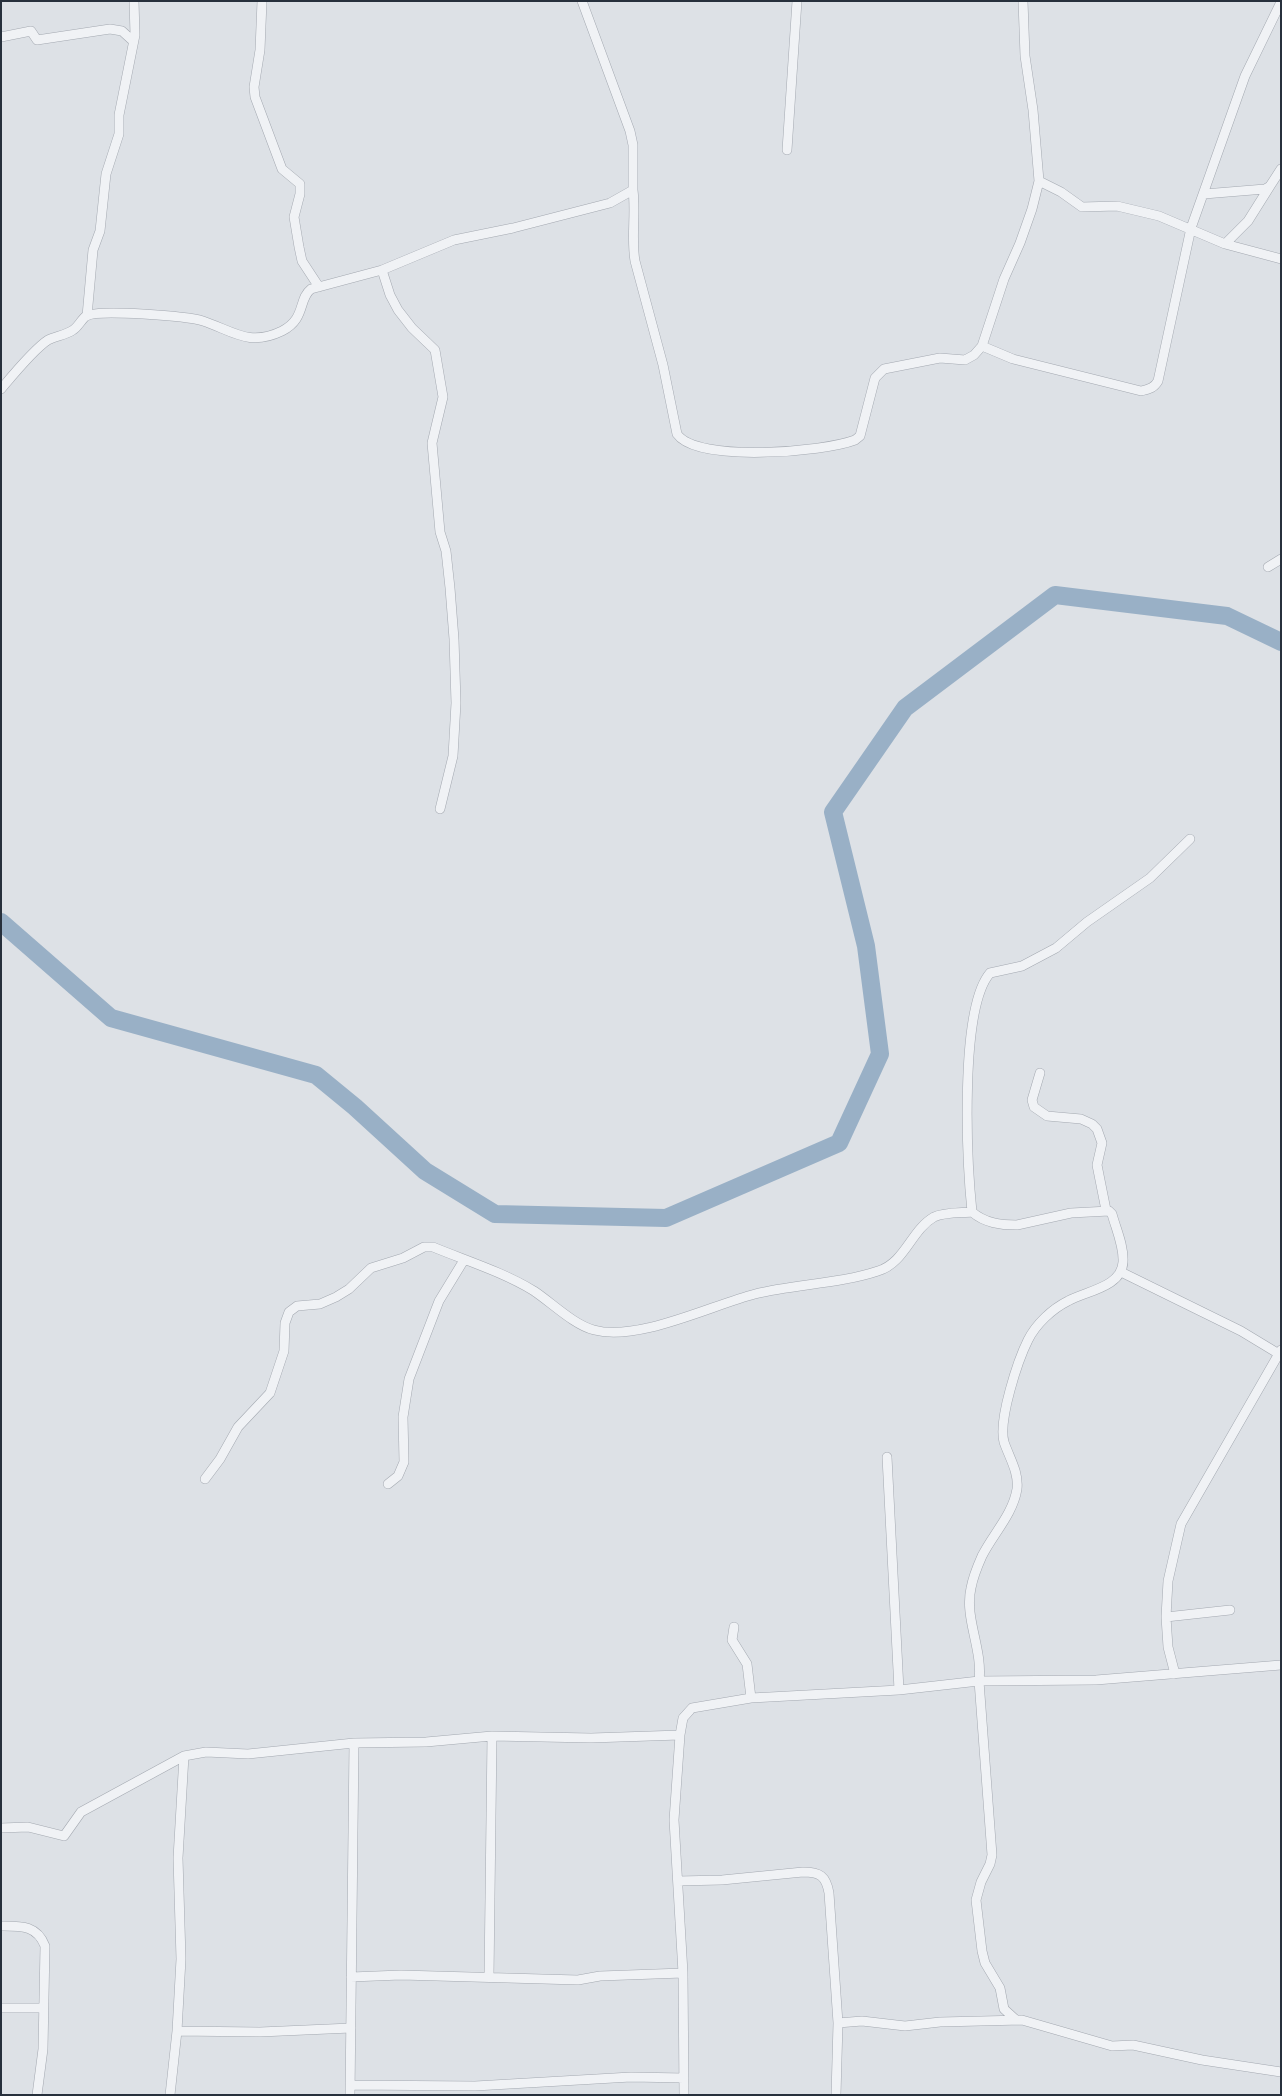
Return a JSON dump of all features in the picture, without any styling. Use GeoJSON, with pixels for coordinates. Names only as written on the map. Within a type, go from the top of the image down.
{"type":"FeatureCollection","features":[{"type":"Feature","properties":{"kind":"street"},"geometry":{"type":"LineString","coordinates":[[87,316],[93,250],[100,231],[106,174],[120,134],[119,115],[134,41],[134,1]]}},
{"type":"Feature","properties":{"kind":"street"},"geometry":{"type":"LineString","coordinates":[[262,1],[260,50],[254,87],[255,97],[282,169],[300,184],[300,194],[294,217],[299,247],[302,261],[319,287]]}},
{"type":"Feature","properties":{"kind":"street"},"geometry":{"type":"LineString","coordinates":[[582,1],[630,131],[635,209],[635,261],[662,365],[677,434],[688,444],[705,449],[780,452],[813,450],[852,441],[860,436],[875,378],[884,369],[940,358],[965,360],[974,355],[982,346],[1004,279],[1023,235],[1039,181],[1033,110],[1025,56],[1023,1]]}},
{"type":"Feature","properties":{"kind":"street"},"geometry":{"type":"LineString","coordinates":[[787,150],[797,1]]}},
{"type":"Feature","properties":{"kind":"street"},"geometry":{"type":"LineString","coordinates":[[982,346],[1013,359],[1141,391],[1150,389],[1158,381],[1191,228],[1245,76],[1281,2]]}},
{"type":"Feature","properties":{"kind":"street"},"geometry":{"type":"LineString","coordinates":[[1,36],[31,31],[37,40],[110,29],[122,30],[134,41]]}},
{"type":"Feature","properties":{"kind":"street"},"geometry":{"type":"LineString","coordinates":[[1225,244],[1248,222],[1281,169]]}},
{"type":"Feature","properties":{"kind":"street"},"geometry":{"type":"LineString","coordinates":[[1039,181],[1061,192],[1082,206],[1117,206],[1159,216],[1225,244],[1281,259]]}},
{"type":"Feature","properties":{"kind":"street"},"geometry":{"type":"LineString","coordinates":[[1204,194],[1258,191],[1270,186]]}},
{"type":"Feature","properties":{"kind":"street"},"geometry":{"type":"LineString","coordinates":[[1,390],[46,342],[72,331],[87,316],[99,314],[152,315],[190,318],[255,340],[282,331],[292,325],[302,312],[306,295],[311,289],[382,270],[454,240],[610,203],[633,190]]}},
{"type":"Feature","properties":{"kind":"street"},"geometry":{"type":"LineString","coordinates":[[382,270],[390,295],[398,310],[412,328],[435,350],[443,397],[432,443],[440,532],[446,547],[450,588],[456,704],[453,756],[440,809]]}},
{"type":"Feature","properties":{"kind":"street"},"geometry":{"type":"LineString","coordinates":[[1268,567],[1281,559]]}},
{"type":"Feature","properties":{"kind":"street"},"geometry":{"type":"LineString","coordinates":[[972,1212],[968,1176],[968,1077],[973,1023],[978,996],[987,977],[993,971],[1022,966],[1056,948],[1087,922],[1150,878],[1190,839]]}},
{"type":"Feature","properties":{"kind":"street"},"geometry":{"type":"LineString","coordinates":[[1040,1073],[1032,1100],[1034,1107],[1047,1116],[1081,1119],[1092,1124],[1100,1136],[1102,1143],[1097,1165],[1106,1210]]}},
{"type":"Feature","properties":{"kind":"street"},"geometry":{"type":"LineString","coordinates":[[205,1479],[220,1459],[238,1426],[270,1394],[284,1351],[286,1317],[293,1308],[325,1303],[344,1293],[371,1268],[403,1258],[424,1247],[433,1247],[491,1270],[534,1291],[587,1328],[614,1332],[673,1322],[755,1294],[880,1271],[898,1258],[918,1230],[934,1217],[972,1212],[984,1220],[998,1225],[1008,1225],[1071,1213],[1106,1210],[1112,1214],[1122,1251],[1121,1272],[1114,1280],[1104,1286],[1067,1301],[1041,1321],[1029,1338],[1016,1368],[1005,1420],[1004,1440],[1015,1468],[1017,1487],[1013,1502],[982,1556],[971,1586],[969,1600],[980,1664],[979,1681],[992,1855],[976,1898],[976,1911],[985,1963],[1000,1988],[1004,2008],[1015,2020]]}},
{"type":"Feature","properties":{"kind":"street"},"geometry":{"type":"LineString","coordinates":[[388,1484],[398,1476],[404,1462],[404,1417],[409,1379],[439,1301],[464,1260]]}},
{"type":"Feature","properties":{"kind":"street"},"geometry":{"type":"LineString","coordinates":[[1121,1272],[1280,1352],[1180,1524],[1168,1581],[1166,1617],[1168,1647],[1175,1674]]}},
{"type":"Feature","properties":{"kind":"street"},"geometry":{"type":"LineString","coordinates":[[887,1458],[899,1690]]}},
{"type":"Feature","properties":{"kind":"street"},"geometry":{"type":"LineString","coordinates":[[1166,1617],[1230,1610]]}},
{"type":"Feature","properties":{"kind":"street"},"geometry":{"type":"LineString","coordinates":[[734,1627],[732,1640],[747,1664],[751,1698]]}},
{"type":"Feature","properties":{"kind":"street"},"geometry":{"type":"LineString","coordinates":[[684,2095],[682,1973],[674,1820],[680,1735],[683,1718],[692,1708],[751,1698],[899,1690],[979,1681],[1096,1680],[1281,1665]]}},
{"type":"Feature","properties":{"kind":"street"},"geometry":{"type":"LineString","coordinates":[[1,1828],[28,1827],[64,1836],[81,1812],[184,1756],[206,1752],[248,1754],[354,1744],[426,1742],[492,1736],[591,1738],[680,1735]]}},
{"type":"Feature","properties":{"kind":"street"},"geometry":{"type":"LineString","coordinates":[[489,1977],[492,1736]]}},
{"type":"Feature","properties":{"kind":"street"},"geometry":{"type":"LineString","coordinates":[[350,2095],[354,1744]]}},
{"type":"Feature","properties":{"kind":"street"},"geometry":{"type":"LineString","coordinates":[[170,2095],[177,2031],[181,1959],[178,1858],[184,1756]]}},
{"type":"Feature","properties":{"kind":"street"},"geometry":{"type":"LineString","coordinates":[[678,1881],[722,1880],[803,1872],[821,1874],[826,1879],[829,1893],[838,2023],[836,2095]]}},
{"type":"Feature","properties":{"kind":"street"},"geometry":{"type":"LineString","coordinates":[[1,1926],[26,1926],[42,1937],[45,1946],[42,2008],[43,2049],[37,2095]]}},
{"type":"Feature","properties":{"kind":"street"},"geometry":{"type":"LineString","coordinates":[[351,1977],[401,1975],[578,1980],[608,1975],[682,1973]]}},
{"type":"Feature","properties":{"kind":"street"},"geometry":{"type":"LineString","coordinates":[[1,2008],[42,2008]]}},
{"type":"Feature","properties":{"kind":"street"},"geometry":{"type":"LineString","coordinates":[[838,2023],[862,2021],[905,2026],[940,2022],[1015,2020],[1029,2022],[1115,2046],[1133,2045],[1202,2060],[1281,2072]]}},
{"type":"Feature","properties":{"kind":"street"},"geometry":{"type":"LineString","coordinates":[[177,2031],[260,2032],[351,2028]]}},
{"type":"Feature","properties":{"kind":"street"},"geometry":{"type":"LineString","coordinates":[[351,2085],[475,2086],[631,2077],[684,2078]]}},
{"type":"Feature","properties":{"kind":"waterway"},"geometry":{"type":"LineString","coordinates":[[1,922],[111,1018],[316,1075],[355,1107],[425,1171],[495,1214],[666,1218],[839,1143],[880,1054],[866,946],[833,812],[905,708],[1055,595],[1227,616],[1281,642]]}}]}
